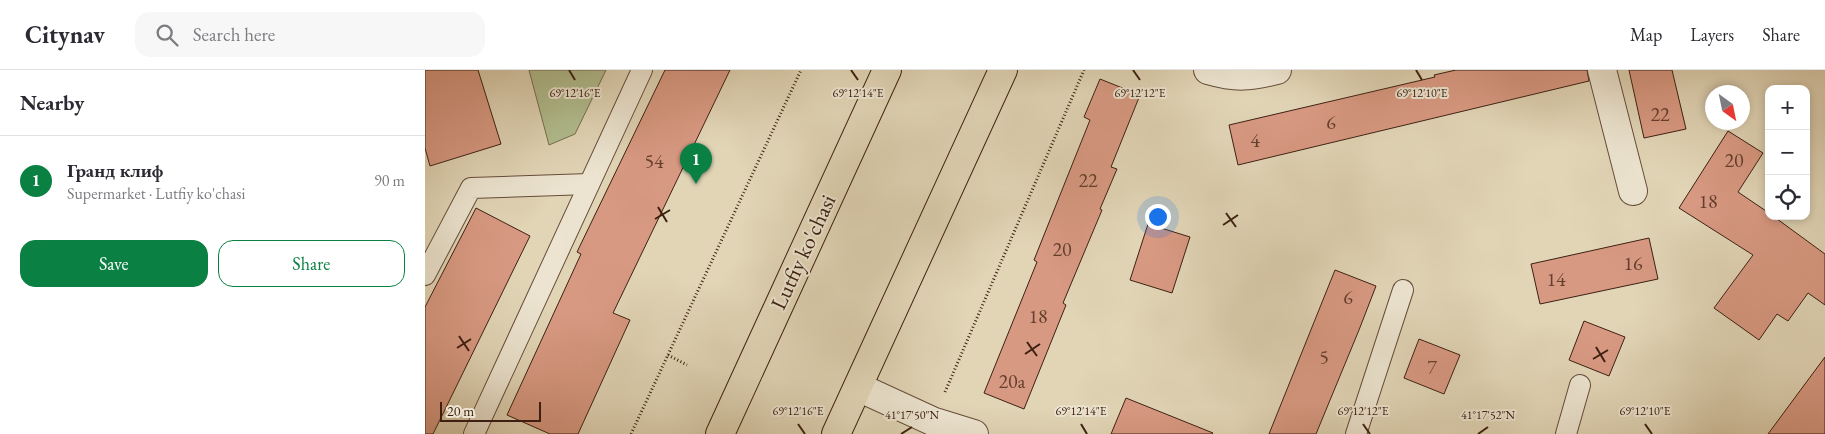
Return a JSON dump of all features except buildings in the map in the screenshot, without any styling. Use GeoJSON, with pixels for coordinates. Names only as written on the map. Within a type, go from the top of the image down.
{"type":"FeatureCollection","features":[{"type":"Feature","properties":{"kind":"main road","name":"Lutfiy ko'chasi"},"geometry":{"type":"LineString","coordinates":[[720,434],[887,70]]}},
{"type":"Feature","properties":{"kind":"main road"},"geometry":{"type":"LineString","coordinates":[[836,434],[1003,70]]}},
{"type":"Feature","properties":{"kind":"street"},"geometry":{"type":"LineString","coordinates":[[1208,70],[1229,76],[1253,76],[1277,70]]}},
{"type":"Feature","properties":{"kind":"street"},"geometry":{"type":"LineString","coordinates":[[1602,70],[1633,191]]}},
{"type":"Feature","properties":{"kind":"street"},"geometry":{"type":"LineString","coordinates":[[857,387],[932,420],[974,434]]}},
{"type":"Feature","properties":{"kind":"lane"},"geometry":{"type":"LineString","coordinates":[[474,434],[641,70]]}},
{"type":"Feature","properties":{"kind":"lane"},"geometry":{"type":"LineString","coordinates":[[425,275],[471,188],[589,184]]}},
{"type":"Feature","properties":{"kind":"lane"},"geometry":{"type":"LineString","coordinates":[[1356,434],[1403,290]]}},
{"type":"Feature","properties":{"kind":"lane"},"geometry":{"type":"LineString","coordinates":[[1566,434],[1580,385]]}},
{"type":"Feature","properties":{"kind":"path"},"geometry":{"type":"LineString","coordinates":[[631,434],[801,70]]}},
{"type":"Feature","properties":{"kind":"path"},"geometry":{"type":"LineString","coordinates":[[932,420],[1084,70]]}},
{"type":"Feature","properties":{"kind":"path"},"geometry":{"type":"LineString","coordinates":[[668,355],[687,365]]}},
{"type":"Feature","properties":{"kind":"green space"},"geometry":{"type":"Polygon","coordinates":[[[529,70],[606,70],[575,134],[549,145],[529,70]]]}},
{"type":"Feature","properties":{"kind":"place","name":"Гранд клиф"},"geometry":{"type":"Point","coordinates":[696,184]}}]}
